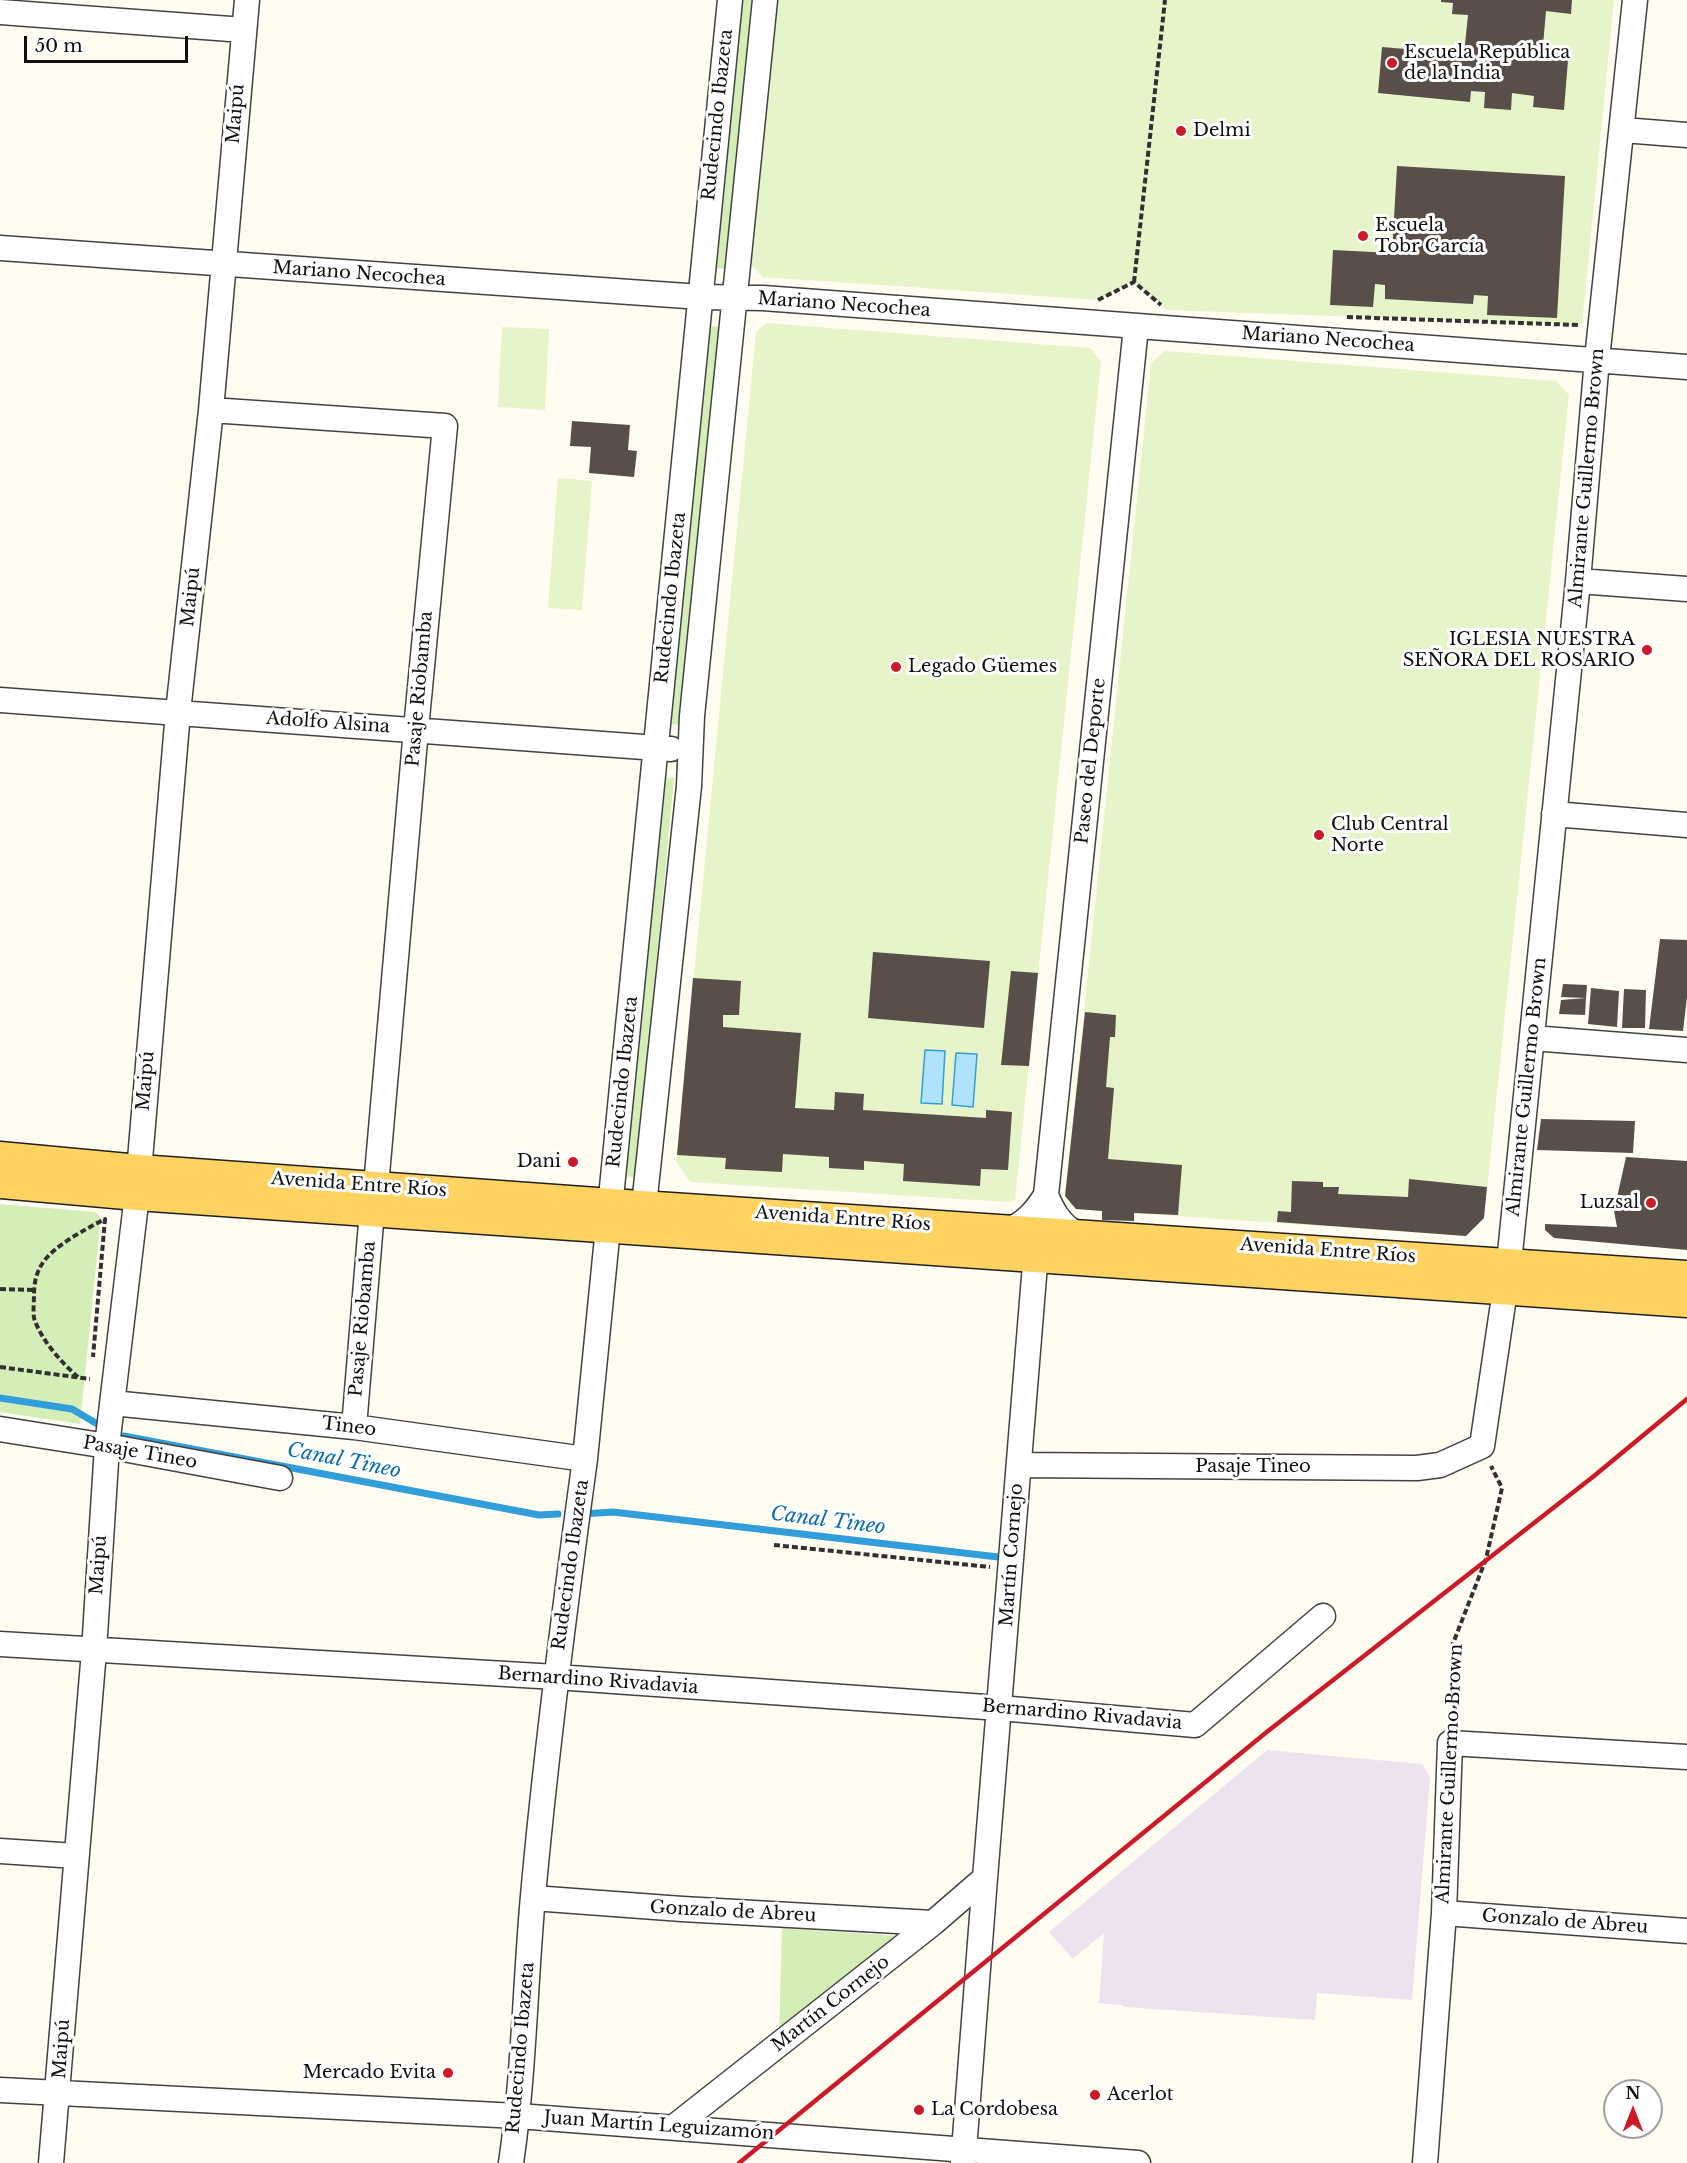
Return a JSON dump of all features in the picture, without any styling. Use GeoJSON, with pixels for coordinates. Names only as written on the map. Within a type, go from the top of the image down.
{"type":"FeatureCollection","features":[{"type":"Feature","properties":{"kind":"main road","name":"Avenida Entre Ríos"},"geometry":{"type":"LineString","coordinates":[[0,1156],[138,1183]]}},
{"type":"Feature","properties":{"kind":"main road","name":"Avenida Entre Ríos"},"geometry":{"type":"LineString","coordinates":[[0,1183],[138,1183],[610,1216],[1028,1240],[1507,1277],[1687,1276]]}},
{"type":"Feature","properties":{"kind":"main road","name":"Avenida Entre Ríos"},"geometry":{"type":"LineString","coordinates":[[1028,1240],[1076,1234],[1507,1277],[1687,1302]]}},
{"type":"Feature","properties":{"kind":"street","name":"Maipú"},"geometry":{"type":"LineString","coordinates":[[51,2163],[94,1651],[107,1446],[138,1183],[178,712],[211,411],[247,0]]}},
{"type":"Feature","properties":{"kind":"street","name":"Rudecindo Ibazeta"},"geometry":{"type":"LineString","coordinates":[[511,2163],[518,2116],[533,1898],[556,1677],[585,1459],[730,0]]}},
{"type":"Feature","properties":{"kind":"street","name":"Rudecindo Ibazeta"},"geometry":{"type":"LineString","coordinates":[[643,1218],[765,0]]}},
{"type":"Feature","properties":{"kind":"street","name":"Almirante Guillermo Brown"},"geometry":{"type":"LineString","coordinates":[[1482,1446],[1507,1277],[1578,582],[1597,359],[1635,0]]}},
{"type":"Feature","properties":{"kind":"street"},"geometry":{"type":"LineString","coordinates":[[0,12],[244,30]]}},
{"type":"Feature","properties":{"kind":"street"},"geometry":{"type":"LineString","coordinates":[[1623,130],[1687,135]]}},
{"type":"Feature","properties":{"kind":"street","name":"Mariano Necochea"},"geometry":{"type":"LineString","coordinates":[[0,248],[735,298],[1687,367]]}},
{"type":"Feature","properties":{"kind":"street","name":"Paseo del Deporte"},"geometry":{"type":"LineString","coordinates":[[1046,1195],[1136,327]]}},
{"type":"Feature","properties":{"kind":"street","name":"Pasaje Riobamba"},"geometry":{"type":"LineString","coordinates":[[211,411],[445,426],[354,1427]]}},
{"type":"Feature","properties":{"kind":"street"},"geometry":{"type":"LineString","coordinates":[[1578,582],[1687,589]]}},
{"type":"Feature","properties":{"kind":"street","name":"Adolfo Alsina"},"geometry":{"type":"LineString","coordinates":[[0,700],[691,750]]}},
{"type":"Feature","properties":{"kind":"street"},"geometry":{"type":"LineString","coordinates":[[1554,814],[1687,825]]}},
{"type":"Feature","properties":{"kind":"street"},"geometry":{"type":"LineString","coordinates":[[1532,1038],[1687,1050]]}},
{"type":"Feature","properties":{"kind":"street"},"geometry":{"type":"LineString","coordinates":[[1046,1195],[1053,1211],[1065,1227],[1076,1234]]}},
{"type":"Feature","properties":{"kind":"street"},"geometry":{"type":"LineString","coordinates":[[1028,1240],[1023,1224],[1036,1211],[1046,1195]]}},
{"type":"Feature","properties":{"kind":"street","name":"Martín Cornejo"},"geometry":{"type":"LineString","coordinates":[[964,2157],[985,1878],[1012,1570],[1019,1465],[1028,1240]]}},
{"type":"Feature","properties":{"kind":"street","name":"Tineo"},"geometry":{"type":"LineString","coordinates":[[112,1403],[354,1427],[585,1459]]}},
{"type":"Feature","properties":{"kind":"street","name":"Pasaje Tineo"},"geometry":{"type":"LineString","coordinates":[[0,1429],[280,1478]]}},
{"type":"Feature","properties":{"kind":"street","name":"Pasaje Tineo"},"geometry":{"type":"LineString","coordinates":[[1019,1465],[1417,1468],[1440,1465],[1482,1446]]}},
{"type":"Feature","properties":{"kind":"street","name":"Bernardino Rivadavia"},"geometry":{"type":"LineString","coordinates":[[0,1644],[556,1677],[1000,1708],[1195,1725],[1323,1616]]}},
{"type":"Feature","properties":{"kind":"street"},"geometry":{"type":"LineString","coordinates":[[1450,1743],[1687,1758]]}},
{"type":"Feature","properties":{"kind":"street","name":"Almirante Guillermo Brown"},"geometry":{"type":"LineString","coordinates":[[1425,2163],[1444,1913],[1450,1743]]}},
{"type":"Feature","properties":{"kind":"street"},"geometry":{"type":"LineString","coordinates":[[0,1851],[76,1856]]}},
{"type":"Feature","properties":{"kind":"street","name":"Martín Cornejo"},"geometry":{"type":"LineString","coordinates":[[674,2127],[933,1923],[985,1878]]}},
{"type":"Feature","properties":{"kind":"street","name":"Gonzalo de Abreu"},"geometry":{"type":"LineString","coordinates":[[533,1898],[682,1910],[933,1923]]}},
{"type":"Feature","properties":{"kind":"street","name":"Gonzalo de Abreu"},"geometry":{"type":"LineString","coordinates":[[1444,1913],[1687,1931]]}},
{"type":"Feature","properties":{"kind":"street","name":"Juan Martín Leguizamón"},"geometry":{"type":"LineString","coordinates":[[0,2090],[518,2116],[674,2127],[964,2157],[1138,2163]]}},
{"type":"Feature","properties":{"kind":"path"},"geometry":{"type":"LineString","coordinates":[[1134,282],[1165,0]]}},
{"type":"Feature","properties":{"kind":"path"},"geometry":{"type":"LineString","coordinates":[[1086,299],[1098,300],[1134,282]]}},
{"type":"Feature","properties":{"kind":"path"},"geometry":{"type":"LineString","coordinates":[[1134,282],[1167,310]]}},
{"type":"Feature","properties":{"kind":"path"},"geometry":{"type":"LineString","coordinates":[[1345,316],[1582,325]]}},
{"type":"Feature","properties":{"kind":"path"},"geometry":{"type":"LineString","coordinates":[[78,1377],[63,1364],[34,1317],[36,1277],[43,1263],[55,1250],[105,1219],[90,1389]]}},
{"type":"Feature","properties":{"kind":"path"},"geometry":{"type":"LineString","coordinates":[[0,1289],[34,1290]]}},
{"type":"Feature","properties":{"kind":"path"},"geometry":{"type":"LineString","coordinates":[[0,1366],[90,1379]]}},
{"type":"Feature","properties":{"kind":"path","name":"Almirante Guillermo Brown"},"geometry":{"type":"LineString","coordinates":[[1450,1743],[1455,1711],[1452,1646],[1486,1559],[1502,1488],[1482,1446]]}},
{"type":"Feature","properties":{"kind":"path"},"geometry":{"type":"LineString","coordinates":[[774,1545],[1012,1570]]}},
{"type":"Feature","properties":{"kind":"shaded area"},"geometry":{"type":"Polygon","coordinates":[[[1267,1750],[1422,1764],[1430,1777],[1412,2000],[1317,1993],[1315,2020],[1124,2007],[1099,2003],[1104,1933],[1073,1959],[1049,1932],[1267,1750]]]}},
{"type":"Feature","properties":{"kind":"green space"},"geometry":{"type":"Polygon","coordinates":[[[740,0],[752,0],[726,269],[714,268],[740,0]]]}},
{"type":"Feature","properties":{"kind":"green space","name":"Delmi"},"geometry":{"type":"Polygon","coordinates":[[[774,0],[1614,0],[1582,325],[1167,310],[1134,282],[1098,300],[763,277],[749,263],[774,0]]]}},
{"type":"Feature","properties":{"kind":"green space","name":"Legado Güemes"},"geometry":{"type":"Polygon","coordinates":[[[766,323],[1090,348],[1101,361],[1015,1200],[1008,1202],[690,1182],[676,1161],[756,332],[766,323]]]}},
{"type":"Feature","properties":{"kind":"green space"},"geometry":{"type":"Polygon","coordinates":[[[709,326],[721,327],[682,725],[671,724],[709,326]]]}},
{"type":"Feature","properties":{"kind":"green space"},"geometry":{"type":"Polygon","coordinates":[[[502,327],[549,329],[545,410],[498,407],[502,327]]]}},
{"type":"Feature","properties":{"kind":"green space"},"geometry":{"type":"Polygon","coordinates":[[[1165,351],[1556,381],[1569,395],[1484,1218],[1466,1236],[1075,1209],[1065,1196],[1151,363],[1165,351]]]}},
{"type":"Feature","properties":{"kind":"green space"},"geometry":{"type":"Polygon","coordinates":[[[558,478],[592,481],[582,610],[548,608],[558,478]]]}},
{"type":"Feature","properties":{"kind":"green space"},"geometry":{"type":"Polygon","coordinates":[[[663,777],[674,778],[636,1177],[625,1176],[663,777]]]}},
{"type":"Feature","properties":{"kind":"green space"},"geometry":{"type":"Polygon","coordinates":[[[0,1204],[95,1212],[101,1217],[80,1424],[0,1412],[0,1204]]]}},
{"type":"Feature","properties":{"kind":"green space"},"geometry":{"type":"Polygon","coordinates":[[[782,1928],[912,1937],[779,2038],[782,1928]]]}},
{"type":"Feature","properties":{"kind":"water"},"geometry":{"type":"Polygon","coordinates":[[[925,1050],[945,1051],[942,1104],[921,1103],[925,1050]]]}},
{"type":"Feature","properties":{"kind":"water"},"geometry":{"type":"Polygon","coordinates":[[[956,1053],[977,1054],[973,1107],[952,1105],[956,1053]]]}},
{"type":"Feature","properties":{"kind":"building"},"geometry":{"type":"Polygon","coordinates":[[[1441,0],[1572,0],[1571,14],[1546,11],[1542,57],[1568,60],[1564,110],[1533,107],[1534,96],[1512,93],[1511,110],[1484,108],[1485,92],[1471,91],[1470,102],[1378,93],[1382,47],[1464,54],[1468,15],[1452,14],[1453,3],[1441,2],[1441,0]]]}},
{"type":"Feature","properties":{"kind":"building"},"geometry":{"type":"Polygon","coordinates":[[[1397,166],[1565,176],[1557,318],[1487,315],[1488,296],[1474,295],[1473,304],[1385,299],[1385,285],[1375,284],[1373,307],[1330,305],[1333,250],[1392,253],[1397,166]]]}},
{"type":"Feature","properties":{"kind":"building"},"geometry":{"type":"Polygon","coordinates":[[[572,421],[630,425],[628,450],[637,451],[634,477],[589,473],[591,447],[570,446],[572,421]]]}},
{"type":"Feature","properties":{"kind":"building"},"geometry":{"type":"Polygon","coordinates":[[[1660,939],[1687,940],[1687,997],[1683,1031],[1649,1029],[1660,939]]]}},
{"type":"Feature","properties":{"kind":"building"},"geometry":{"type":"Polygon","coordinates":[[[873,952],[990,961],[984,1028],[868,1018],[873,952]]]}},
{"type":"Feature","properties":{"kind":"building"},"geometry":{"type":"Polygon","coordinates":[[[1011,971],[1038,973],[1029,1066],[1001,1065],[1011,971]]]}},
{"type":"Feature","properties":{"kind":"building"},"geometry":{"type":"Polygon","coordinates":[[[693,978],[741,981],[739,1015],[723,1015],[723,1027],[801,1033],[795,1108],[834,1110],[835,1092],[864,1094],[863,1110],[986,1118],[986,1110],[1012,1112],[1008,1170],[981,1169],[980,1186],[903,1181],[904,1164],[864,1161],[864,1170],[829,1168],[829,1157],[783,1154],[782,1172],[725,1169],[726,1158],[677,1155],[693,978]]]}},
{"type":"Feature","properties":{"kind":"building"},"geometry":{"type":"Polygon","coordinates":[[[1563,984],[1587,985],[1586,998],[1561,997],[1563,984]]]}},
{"type":"Feature","properties":{"kind":"building"},"geometry":{"type":"Polygon","coordinates":[[[1591,988],[1619,991],[1617,1027],[1588,1024],[1591,988]]]}},
{"type":"Feature","properties":{"kind":"building"},"geometry":{"type":"Polygon","coordinates":[[[1624,989],[1646,990],[1645,1028],[1622,1028],[1624,989]]]}},
{"type":"Feature","properties":{"kind":"building"},"geometry":{"type":"Polygon","coordinates":[[[1586,998],[1585,1015],[1559,1014],[1561,1000],[1586,998]]]}},
{"type":"Feature","properties":{"kind":"building"},"geometry":{"type":"Polygon","coordinates":[[[1085,1012],[1116,1015],[1115,1037],[1110,1037],[1106,1087],[1114,1088],[1108,1159],[1182,1165],[1178,1215],[1134,1213],[1134,1221],[1102,1220],[1102,1211],[1076,1209],[1065,1196],[1085,1012]]]}},
{"type":"Feature","properties":{"kind":"building"},"geometry":{"type":"Polygon","coordinates":[[[1541,1119],[1635,1121],[1633,1153],[1537,1150],[1541,1119]]]}},
{"type":"Feature","properties":{"kind":"building","name":"Luzsal"},"geometry":{"type":"Polygon","coordinates":[[[1626,1157],[1687,1161],[1687,1250],[1554,1238],[1545,1230],[1545,1224],[1617,1227],[1614,1211],[1626,1157]]]}},
{"type":"Feature","properties":{"kind":"building"},"geometry":{"type":"Polygon","coordinates":[[[1409,1179],[1487,1187],[1484,1218],[1466,1236],[1277,1222],[1278,1211],[1291,1212],[1292,1181],[1323,1182],[1323,1187],[1339,1187],[1338,1194],[1408,1197],[1409,1179]]]}},
{"type":"Feature","properties":{"kind":"waterway","name":"Canal Tineo"},"geometry":{"type":"LineString","coordinates":[[0,1398],[72,1409],[99,1425]]}},
{"type":"Feature","properties":{"kind":"waterway","name":"Canal Tineo"},"geometry":{"type":"LineString","coordinates":[[124,1436],[539,1515],[558,1514]]}},
{"type":"Feature","properties":{"kind":"waterway","name":"Canal Tineo"},"geometry":{"type":"LineString","coordinates":[[582,1514],[613,1512],[998,1557]]}},
{"type":"Feature","properties":{"kind":"railway"},"geometry":{"type":"LineString","coordinates":[[739,2163],[1268,1731],[1594,1476],[1687,1399]]}},
{"type":"Feature","properties":{"kind":"place","name":"Escuela República de la India"},"geometry":{"type":"Point","coordinates":[1392,63]}},
{"type":"Feature","properties":{"kind":"place","name":"Delmi"},"geometry":{"type":"Point","coordinates":[1181,131]}},
{"type":"Feature","properties":{"kind":"place","name":"Escuela Tobr García"},"geometry":{"type":"Point","coordinates":[1363,236]}},
{"type":"Feature","properties":{"kind":"place","name":"IGLESIA NUESTRA SEÑORA DEL ROSARIO"},"geometry":{"type":"Point","coordinates":[1647,650]}},
{"type":"Feature","properties":{"kind":"place","name":"Legado Güemes"},"geometry":{"type":"Point","coordinates":[896,667]}},
{"type":"Feature","properties":{"kind":"place","name":"Club Central Norte"},"geometry":{"type":"Point","coordinates":[1319,835]}},
{"type":"Feature","properties":{"kind":"place","name":"Dani"},"geometry":{"type":"Point","coordinates":[573,1162]}},
{"type":"Feature","properties":{"kind":"place","name":"Luzsal"},"geometry":{"type":"Point","coordinates":[1651,1203]}},
{"type":"Feature","properties":{"kind":"place","name":"Mercado Evita"},"geometry":{"type":"Point","coordinates":[448,2073]}},
{"type":"Feature","properties":{"kind":"place","name":"Acerlot"},"geometry":{"type":"Point","coordinates":[1095,2095]}},
{"type":"Feature","properties":{"kind":"place","name":"La Cordobesa"},"geometry":{"type":"Point","coordinates":[919,2110]}}]}
